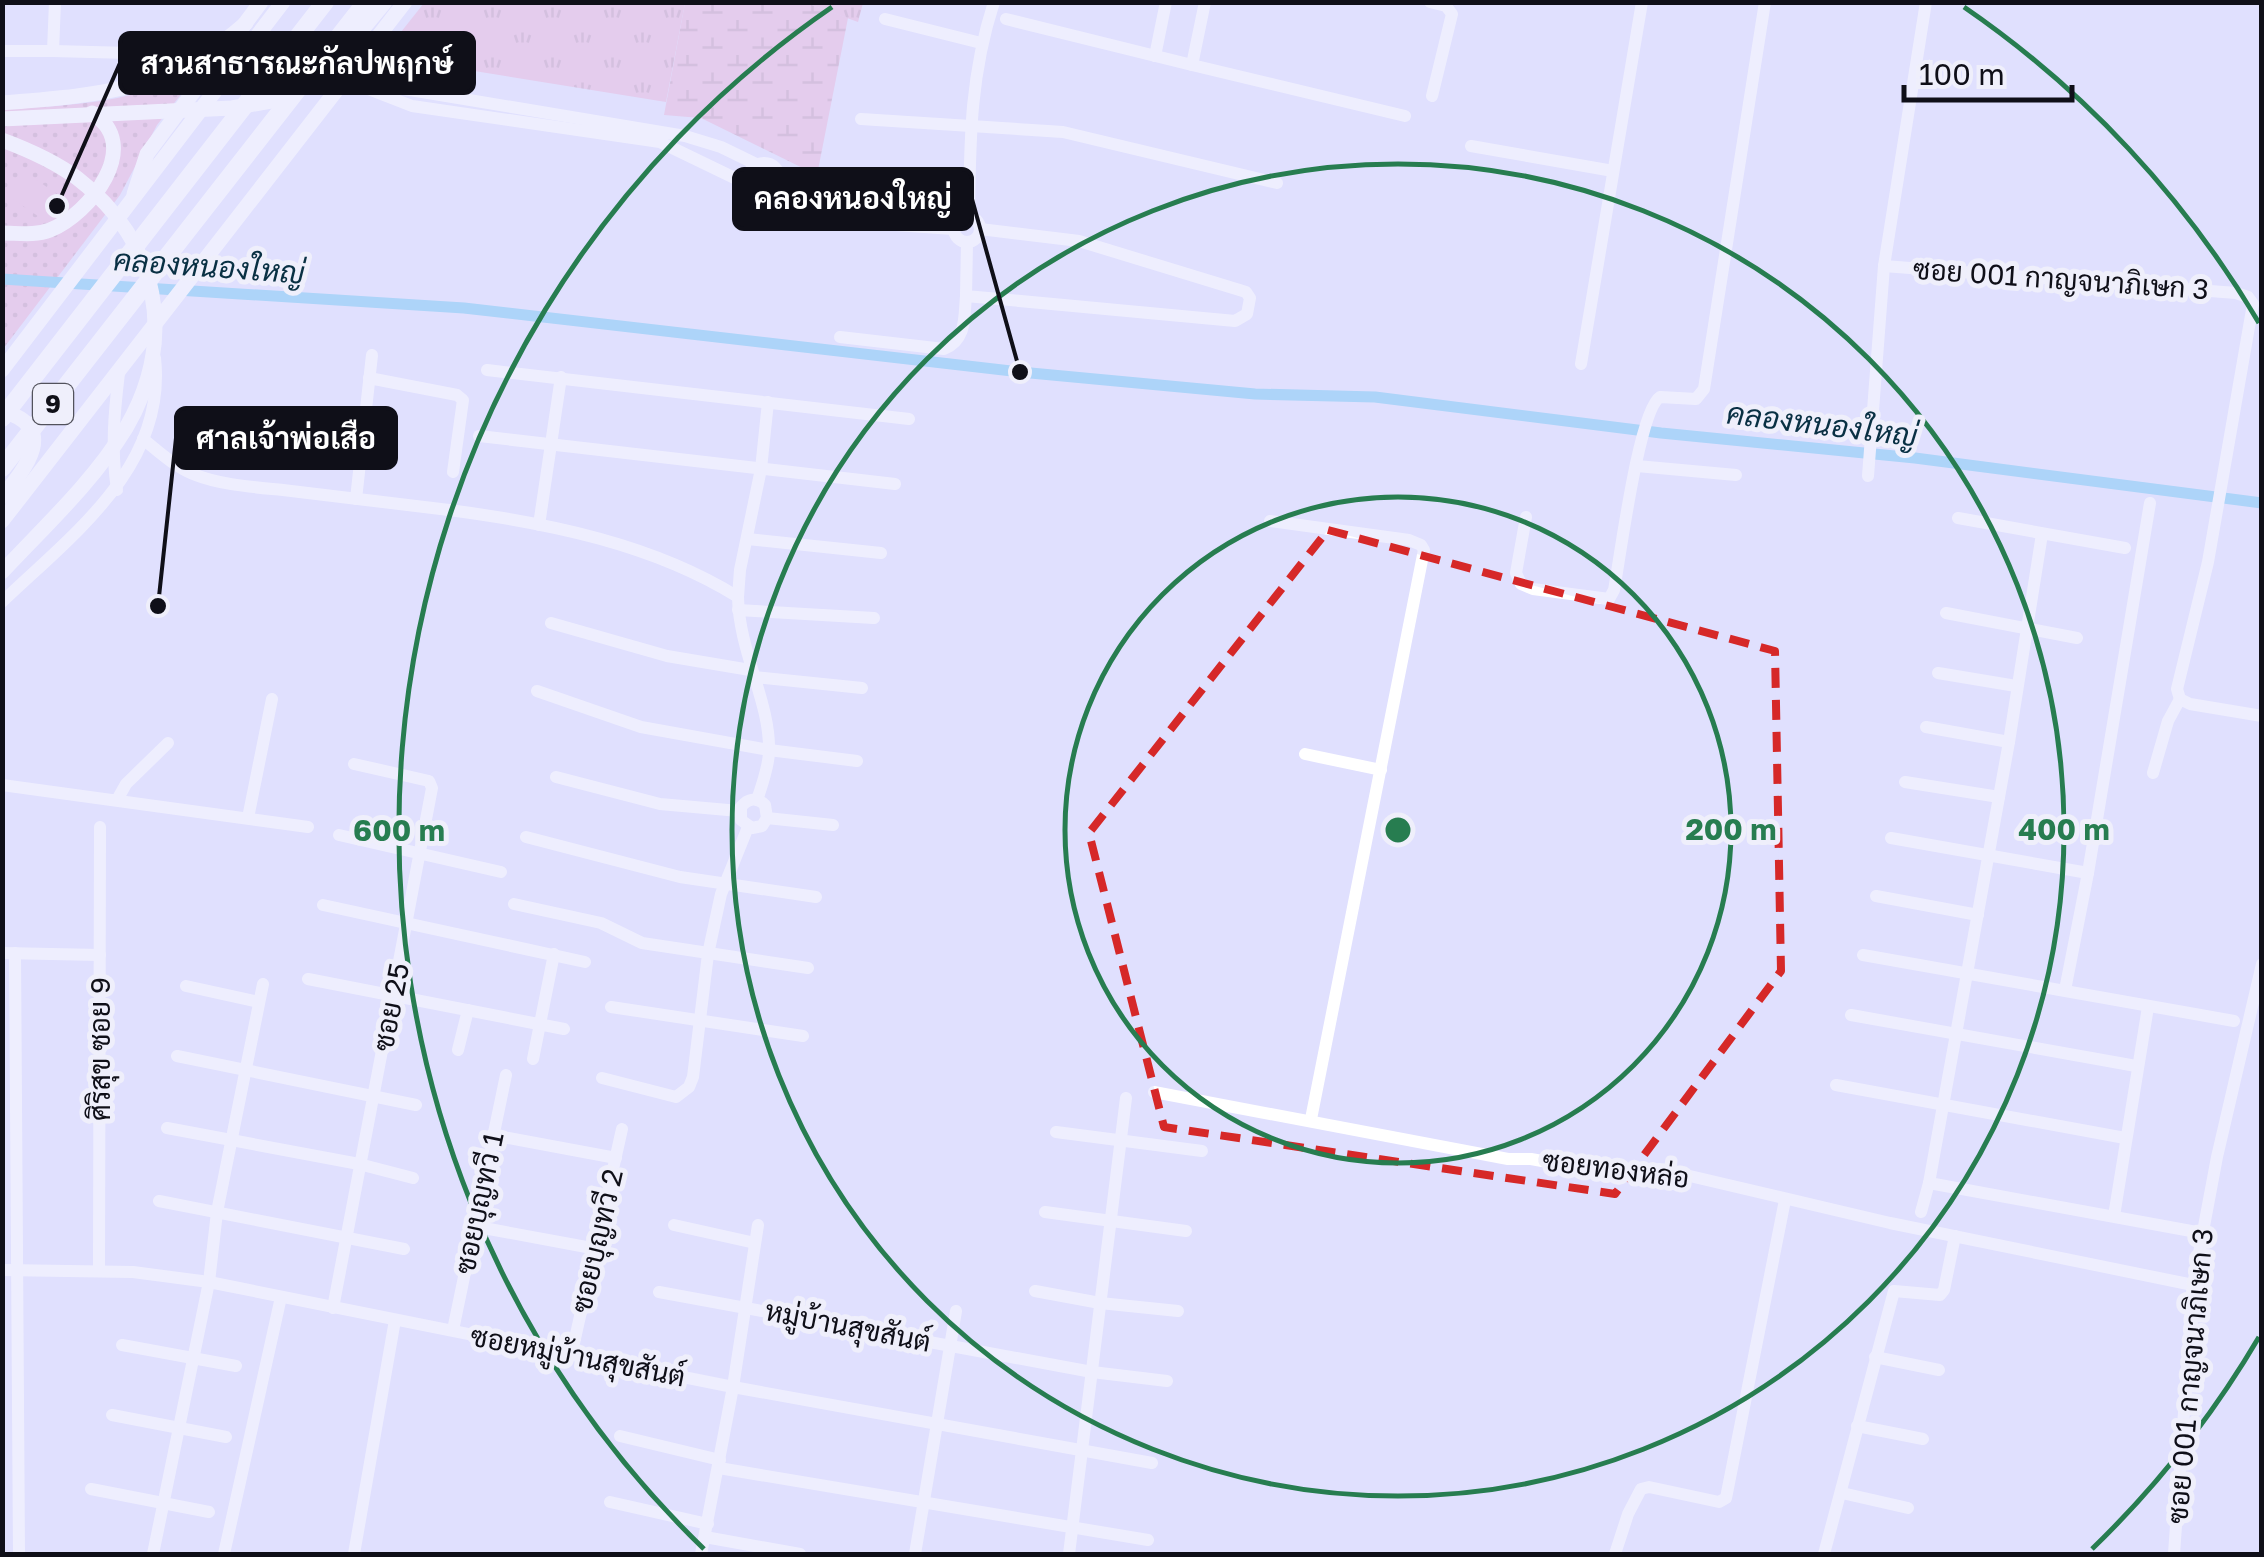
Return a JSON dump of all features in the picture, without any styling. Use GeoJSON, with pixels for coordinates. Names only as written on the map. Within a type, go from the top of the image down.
{"type":"FeatureCollection","features":[{"type":"Feature","properties":{"kind":"highway","name":"9"},"geometry":{"type":"LineString","coordinates":[[2,415],[325,2]]}},
{"type":"Feature","properties":{"kind":"highway","name":"9"},"geometry":{"type":"LineString","coordinates":[[2,468],[366,2]]}},
{"type":"Feature","properties":{"kind":"main road"},"geometry":{"type":"LineString","coordinates":[[134,198],[135,184],[147,154],[262,2]]}},
{"type":"Feature","properties":{"kind":"main road"},"geometry":{"type":"LineString","coordinates":[[2,370],[283,2]]}},
{"type":"Feature","properties":{"kind":"main road"},"geometry":{"type":"LineString","coordinates":[[2,119],[232,108],[271,101],[310,84],[326,72],[385,2]]}},
{"type":"Feature","properties":{"kind":"main road"},"geometry":{"type":"LineString","coordinates":[[2,521],[405,2]]}},
{"type":"Feature","properties":{"kind":"main road"},"geometry":{"type":"LineString","coordinates":[[2,103],[104,93],[177,72],[218,48],[246,24]]}},
{"type":"Feature","properties":{"kind":"main road"},"geometry":{"type":"LineString","coordinates":[[2,233],[48,232],[93,194],[112,167],[113,143],[98,116],[76,104],[50,99]]}},
{"type":"Feature","properties":{"kind":"main road"},"geometry":{"type":"LineString","coordinates":[[2,140],[44,157],[76,177],[113,213],[144,264],[157,330],[142,398],[125,428],[77,492],[2,572]]}},
{"type":"Feature","properties":{"kind":"main road"},"geometry":{"type":"LineString","coordinates":[[2,415],[18,416],[26,424],[34,447],[29,464],[2,497]]}},
{"type":"Feature","properties":{"kind":"street"},"geometry":{"type":"LineString","coordinates":[[53,52],[55,2]]}},
{"type":"Feature","properties":{"kind":"street"},"geometry":{"type":"LineString","coordinates":[[969,216],[970,126],[981,42],[994,2]]}},
{"type":"Feature","properties":{"kind":"street"},"geometry":{"type":"LineString","coordinates":[[1155,56],[1166,2]]}},
{"type":"Feature","properties":{"kind":"street"},"geometry":{"type":"LineString","coordinates":[[1192,65],[1206,2]]}},
{"type":"Feature","properties":{"kind":"street"},"geometry":{"type":"LineString","coordinates":[[1430,2],[1446,6],[1452,14],[1432,96]]}},
{"type":"Feature","properties":{"kind":"street"},"geometry":{"type":"LineString","coordinates":[[1581,364],[1642,2]]}},
{"type":"Feature","properties":{"kind":"street"},"geometry":{"type":"LineString","coordinates":[[1526,516],[1516,573],[1518,582],[1532,589],[1607,600],[1614,590],[1646,422],[1657,398],[1696,399],[1704,388],[1766,2]]}},
{"type":"Feature","properties":{"kind":"street","name":"ซอย 001 กาญจนาภิเษก 3"},"geometry":{"type":"LineString","coordinates":[[1926,2],[1884,266],[2236,292],[2259,302],[2177,689],[2180,699],[2168,720],[2153,773]]}},
{"type":"Feature","properties":{"kind":"street"},"geometry":{"type":"LineString","coordinates":[[1006,18],[1406,116]]}},
{"type":"Feature","properties":{"kind":"street"},"geometry":{"type":"LineString","coordinates":[[884,19],[981,42]]}},
{"type":"Feature","properties":{"kind":"street"},"geometry":{"type":"LineString","coordinates":[[2,51],[130,53]]}},
{"type":"Feature","properties":{"kind":"street"},"geometry":{"type":"LineString","coordinates":[[367,52],[383,79],[398,88],[445,94],[492,110]]}},
{"type":"Feature","properties":{"kind":"street"},"geometry":{"type":"LineString","coordinates":[[346,80],[412,106],[492,110],[721,147],[758,165],[769,164],[779,174],[778,188],[773,193]]}},
{"type":"Feature","properties":{"kind":"street"},"geometry":{"type":"LineString","coordinates":[[862,119],[1063,132],[1277,184]]}},
{"type":"Feature","properties":{"kind":"street"},"geometry":{"type":"LineString","coordinates":[[657,136],[749,185],[759,195],[773,193],[852,222],[954,229]]}},
{"type":"Feature","properties":{"kind":"street"},"geometry":{"type":"LineString","coordinates":[[1471,146],[1614,172]]}},
{"type":"Feature","properties":{"kind":"street"},"geometry":{"type":"LineString","coordinates":[[749,185],[750,171],[758,165]]}},
{"type":"Feature","properties":{"kind":"street"},"geometry":{"type":"LineString","coordinates":[[969,216],[977,220],[980,228],[978,237],[968,242],[956,238],[954,229],[960,218],[969,216]]}},
{"type":"Feature","properties":{"kind":"street"},"geometry":{"type":"LineString","coordinates":[[966,296],[1235,321],[1247,314],[1250,298],[1246,292],[1079,241],[980,228]]}},
{"type":"Feature","properties":{"kind":"street"},"geometry":{"type":"LineString","coordinates":[[840,338],[944,348],[952,345],[962,331],[968,242]]}},
{"type":"Feature","properties":{"kind":"street"},"geometry":{"type":"LineString","coordinates":[[1869,470],[1884,266]]}},
{"type":"Feature","properties":{"kind":"street"},"geometry":{"type":"LineString","coordinates":[[2,602],[117,490],[153,414],[157,375],[152,347],[144,340]]}},
{"type":"Feature","properties":{"kind":"street"},"geometry":{"type":"LineString","coordinates":[[356,499],[372,355]]}},
{"type":"Feature","properties":{"kind":"street"},"geometry":{"type":"LineString","coordinates":[[487,370],[909,419]]}},
{"type":"Feature","properties":{"kind":"street"},"geometry":{"type":"LineString","coordinates":[[117,490],[112,422],[118,373]]}},
{"type":"Feature","properties":{"kind":"street"},"geometry":{"type":"LineString","coordinates":[[539,525],[561,377]]}},
{"type":"Feature","properties":{"kind":"street"},"geometry":{"type":"LineString","coordinates":[[369,378],[457,395],[464,400],[453,472]]}},
{"type":"Feature","properties":{"kind":"street"},"geometry":{"type":"LineString","coordinates":[[757,800],[769,750],[741,640],[738,604],[740,570],[761,469],[768,402]]}},
{"type":"Feature","properties":{"kind":"street"},"geometry":{"type":"LineString","coordinates":[[479,436],[894,484]]}},
{"type":"Feature","properties":{"kind":"street"},"geometry":{"type":"LineString","coordinates":[[144,439],[169,461],[198,476],[239,485],[539,525],[664,558],[710,579],[738,604],[874,618]]}},
{"type":"Feature","properties":{"kind":"street"},"geometry":{"type":"LineString","coordinates":[[1636,466],[1736,474]]}},
{"type":"Feature","properties":{"kind":"street"},"geometry":{"type":"LineString","coordinates":[[2065,990],[2150,503]]}},
{"type":"Feature","properties":{"kind":"street"},"geometry":{"type":"LineString","coordinates":[[1958,518],[2125,548]]}},
{"type":"Feature","properties":{"kind":"street"},"geometry":{"type":"LineString","coordinates":[[1270,521],[1409,540],[1424,550],[1311,1119]]}},
{"type":"Feature","properties":{"kind":"street"},"geometry":{"type":"LineString","coordinates":[[1921,1212],[1978,916],[2042,534]]}},
{"type":"Feature","properties":{"kind":"street"},"geometry":{"type":"LineString","coordinates":[[748,539],[881,553]]}},
{"type":"Feature","properties":{"kind":"street"},"geometry":{"type":"LineString","coordinates":[[1946,614],[2077,638]]}},
{"type":"Feature","properties":{"kind":"street"},"geometry":{"type":"LineString","coordinates":[[551,623],[667,656],[752,674],[862,688]]}},
{"type":"Feature","properties":{"kind":"street"},"geometry":{"type":"LineString","coordinates":[[1938,673],[2016,686]]}},
{"type":"Feature","properties":{"kind":"street"},"geometry":{"type":"LineString","coordinates":[[537,690],[641,727],[858,761]]}},
{"type":"Feature","properties":{"kind":"street"},"geometry":{"type":"LineString","coordinates":[[248,818],[272,699]]}},
{"type":"Feature","properties":{"kind":"street"},"geometry":{"type":"LineString","coordinates":[[2180,699],[2262,716]]}},
{"type":"Feature","properties":{"kind":"street"},"geometry":{"type":"LineString","coordinates":[[1926,727],[2009,742]]}},
{"type":"Feature","properties":{"kind":"street"},"geometry":{"type":"LineString","coordinates":[[117,800],[126,784],[168,743]]}},
{"type":"Feature","properties":{"kind":"street"},"geometry":{"type":"LineString","coordinates":[[1305,754],[1381,770]]}},
{"type":"Feature","properties":{"kind":"street","name":"ซอย 25"},"geometry":{"type":"LineString","coordinates":[[333,1308],[421,854],[431,782],[354,764]]}},
{"type":"Feature","properties":{"kind":"street"},"geometry":{"type":"LineString","coordinates":[[556,777],[660,804],[740,811]]}},
{"type":"Feature","properties":{"kind":"street"},"geometry":{"type":"LineString","coordinates":[[1904,782],[1999,798]]}},
{"type":"Feature","properties":{"kind":"street"},"geometry":{"type":"LineString","coordinates":[[2,785],[308,827]]}},
{"type":"Feature","properties":{"kind":"street"},"geometry":{"type":"LineString","coordinates":[[748,800],[757,800],[767,809],[767,818],[757,828],[748,826],[741,820],[740,811],[748,800]]}},
{"type":"Feature","properties":{"kind":"street"},"geometry":{"type":"LineString","coordinates":[[767,818],[833,825]]}},
{"type":"Feature","properties":{"kind":"street"},"geometry":{"type":"LineString","coordinates":[[602,1078],[680,1096],[694,1078],[708,954],[724,884],[748,826]]}},
{"type":"Feature","properties":{"kind":"street","name":"ศิริสุข ซอย 9"},"geometry":{"type":"LineString","coordinates":[[99,1270],[100,827]]}},
{"type":"Feature","properties":{"kind":"street"},"geometry":{"type":"LineString","coordinates":[[339,835],[500,872]]}},
{"type":"Feature","properties":{"kind":"street"},"geometry":{"type":"LineString","coordinates":[[526,837],[680,877],[816,897]]}},
{"type":"Feature","properties":{"kind":"street"},"geometry":{"type":"LineString","coordinates":[[1891,838],[2088,874]]}},
{"type":"Feature","properties":{"kind":"street"},"geometry":{"type":"LineString","coordinates":[[1876,896],[1978,916]]}},
{"type":"Feature","properties":{"kind":"street"},"geometry":{"type":"LineString","coordinates":[[514,904],[601,923],[642,943],[808,968]]}},
{"type":"Feature","properties":{"kind":"street"},"geometry":{"type":"LineString","coordinates":[[324,906],[584,962]]}},
{"type":"Feature","properties":{"kind":"street"},"geometry":{"type":"LineString","coordinates":[[18,1554],[10,1270],[9,953],[100,955]]}},
{"type":"Feature","properties":{"kind":"street"},"geometry":{"type":"LineString","coordinates":[[533,1059],[554,954]]}},
{"type":"Feature","properties":{"kind":"street"},"geometry":{"type":"LineString","coordinates":[[1864,955],[2234,1021]]}},
{"type":"Feature","properties":{"kind":"street","name":"ซอย 001 กาญจนาภิเษก 3"},"geometry":{"type":"LineString","coordinates":[[2174,1554],[2193,1284],[2262,964]]}},
{"type":"Feature","properties":{"kind":"street"},"geometry":{"type":"LineString","coordinates":[[308,979],[564,1028]]}},
{"type":"Feature","properties":{"kind":"street"},"geometry":{"type":"LineString","coordinates":[[153,1554],[209,1282],[217,1212],[263,984]]}},
{"type":"Feature","properties":{"kind":"street"},"geometry":{"type":"LineString","coordinates":[[186,986],[259,1002]]}},
{"type":"Feature","properties":{"kind":"street"},"geometry":{"type":"LineString","coordinates":[[611,1007],[802,1036]]}},
{"type":"Feature","properties":{"kind":"street"},"geometry":{"type":"LineString","coordinates":[[2114,1216],[2148,1007]]}},
{"type":"Feature","properties":{"kind":"street"},"geometry":{"type":"LineString","coordinates":[[458,1050],[468,1010]]}},
{"type":"Feature","properties":{"kind":"street"},"geometry":{"type":"LineString","coordinates":[[1852,1015],[2136,1066]]}},
{"type":"Feature","properties":{"kind":"street"},"geometry":{"type":"LineString","coordinates":[[176,1056],[416,1105]]}},
{"type":"Feature","properties":{"kind":"street","name":"ซอยบุญทวี 1"},"geometry":{"type":"LineString","coordinates":[[453,1330],[506,1076]]}},
{"type":"Feature","properties":{"kind":"street"},"geometry":{"type":"LineString","coordinates":[[1836,1085],[2125,1138]]}},
{"type":"Feature","properties":{"kind":"street","name":"ซอยทองหล่อ"},"geometry":{"type":"LineString","coordinates":[[1154,1092],[1592,1172],[1624,1176],[1660,1169],[1785,1200],[2193,1284]]}},
{"type":"Feature","properties":{"kind":"street"},"geometry":{"type":"LineString","coordinates":[[1069,1554],[1126,1098]]}},
{"type":"Feature","properties":{"kind":"street"},"geometry":{"type":"LineString","coordinates":[[167,1128],[413,1178]]}},
{"type":"Feature","properties":{"kind":"street","name":"ซอยบุญทวี 2"},"geometry":{"type":"LineString","coordinates":[[572,1352],[622,1129]]}},
{"type":"Feature","properties":{"kind":"street"},"geometry":{"type":"LineString","coordinates":[[1056,1132],[1202,1150]]}},
{"type":"Feature","properties":{"kind":"street"},"geometry":{"type":"LineString","coordinates":[[492,1135],[616,1158]]}},
{"type":"Feature","properties":{"kind":"street"},"geometry":{"type":"LineString","coordinates":[[1929,1184],[2202,1233]]}},
{"type":"Feature","properties":{"kind":"street"},"geometry":{"type":"LineString","coordinates":[[1615,1554],[1641,1489],[1649,1487],[1719,1502],[1726,1498],[1785,1200]]}},
{"type":"Feature","properties":{"kind":"street"},"geometry":{"type":"LineString","coordinates":[[159,1201],[404,1248]]}},
{"type":"Feature","properties":{"kind":"street"},"geometry":{"type":"LineString","coordinates":[[1045,1212],[1186,1231]]}},
{"type":"Feature","properties":{"kind":"street"},"geometry":{"type":"LineString","coordinates":[[674,1225],[755,1243]]}},
{"type":"Feature","properties":{"kind":"street","name":"หมู่บ้านสุขสันต์"},"geometry":{"type":"LineString","coordinates":[[701,1554],[720,1464],[758,1225]]}},
{"type":"Feature","properties":{"kind":"street"},"geometry":{"type":"LineString","coordinates":[[473,1226],[597,1249]]}},
{"type":"Feature","properties":{"kind":"street"},"geometry":{"type":"LineString","coordinates":[[1824,1554],[1894,1291],[1940,1295],[1955,1236]]}},
{"type":"Feature","properties":{"kind":"street","name":"ซอยหมู่บ้านสุขสันต์"},"geometry":{"type":"LineString","coordinates":[[10,1270],[134,1272],[209,1282],[572,1352],[733,1388],[1152,1463]]}},
{"type":"Feature","properties":{"kind":"street"},"geometry":{"type":"LineString","coordinates":[[1035,1291],[1178,1311]]}},
{"type":"Feature","properties":{"kind":"street","name":"หมู่บ้านสุขสันต์"},"geometry":{"type":"LineString","coordinates":[[659,1292],[1092,1372],[1167,1381]]}},
{"type":"Feature","properties":{"kind":"street"},"geometry":{"type":"LineString","coordinates":[[224,1554],[281,1297]]}},
{"type":"Feature","properties":{"kind":"street","name":"หมู่บ้านสุขสันต์"},"geometry":{"type":"LineString","coordinates":[[915,1554],[956,1311]]}},
{"type":"Feature","properties":{"kind":"street"},"geometry":{"type":"LineString","coordinates":[[354,1554],[395,1320]]}},
{"type":"Feature","properties":{"kind":"street"},"geometry":{"type":"LineString","coordinates":[[122,1345],[236,1366]]}},
{"type":"Feature","properties":{"kind":"street"},"geometry":{"type":"LineString","coordinates":[[1875,1357],[1939,1370]]}},
{"type":"Feature","properties":{"kind":"street"},"geometry":{"type":"LineString","coordinates":[[112,1415],[226,1438]]}},
{"type":"Feature","properties":{"kind":"street"},"geometry":{"type":"LineString","coordinates":[[1857,1426],[1924,1438]]}},
{"type":"Feature","properties":{"kind":"street"},"geometry":{"type":"LineString","coordinates":[[620,1436],[720,1464],[923,1504],[1148,1540]]}},
{"type":"Feature","properties":{"kind":"street"},"geometry":{"type":"LineString","coordinates":[[91,1489],[209,1512]]}},
{"type":"Feature","properties":{"kind":"street"},"geometry":{"type":"LineString","coordinates":[[1842,1493],[1908,1508]]}},
{"type":"Feature","properties":{"kind":"street"},"geometry":{"type":"LineString","coordinates":[[610,1502],[800,1554]]}},
{"type":"Feature","properties":{"kind":"highlighted area"},"geometry":{"type":"Polygon","coordinates":[[[1328,530],[1775,651],[1781,971],[1615,1194],[1164,1127],[1089,833],[1328,530]]]}},
{"type":"Feature","properties":{"kind":"green space"},"geometry":{"type":"Polygon","coordinates":[[[424,3],[685,3],[666,102],[382,56],[424,3]]]}},
{"type":"Feature","properties":{"kind":"green space"},"geometry":{"type":"Polygon","coordinates":[[[685,3],[806,3],[848,18],[817,175],[701,118],[664,115],[685,3]]]}},
{"type":"Feature","properties":{"kind":"green space"},"geometry":{"type":"Polygon","coordinates":[[[806,3],[863,3],[858,22],[806,3]]]}},
{"type":"Feature","properties":{"kind":"green space"},"geometry":{"type":"Polygon","coordinates":[[[200,70],[157,125],[120,195],[3,349],[3,109],[128,96],[200,70]]]}},
{"type":"Feature","properties":{"kind":"green space"},"geometry":{"type":"Polygon","coordinates":[[[24,171],[61,197],[45,221],[7,195],[24,171]]]}},
{"type":"Feature","properties":{"kind":"waterway","name":"คลองหนองใหญ่"},"geometry":{"type":"LineString","coordinates":[[2,279],[464,308],[1020,372],[1255,394],[1375,397],[1661,433],[1915,458],[2262,503]]}},
{"type":"Feature","properties":{"kind":"place","name":"สวนสาธารณะกัลปพฤกษ์"},"geometry":{"type":"Point","coordinates":[57,206]}},
{"type":"Feature","properties":{"kind":"place","name":"คลองหนองใหญ่"},"geometry":{"type":"Point","coordinates":[1020,372]}},
{"type":"Feature","properties":{"kind":"place","name":"ศาลเจ้าพ่อเสือ"},"geometry":{"type":"Point","coordinates":[158,606]}}]}
